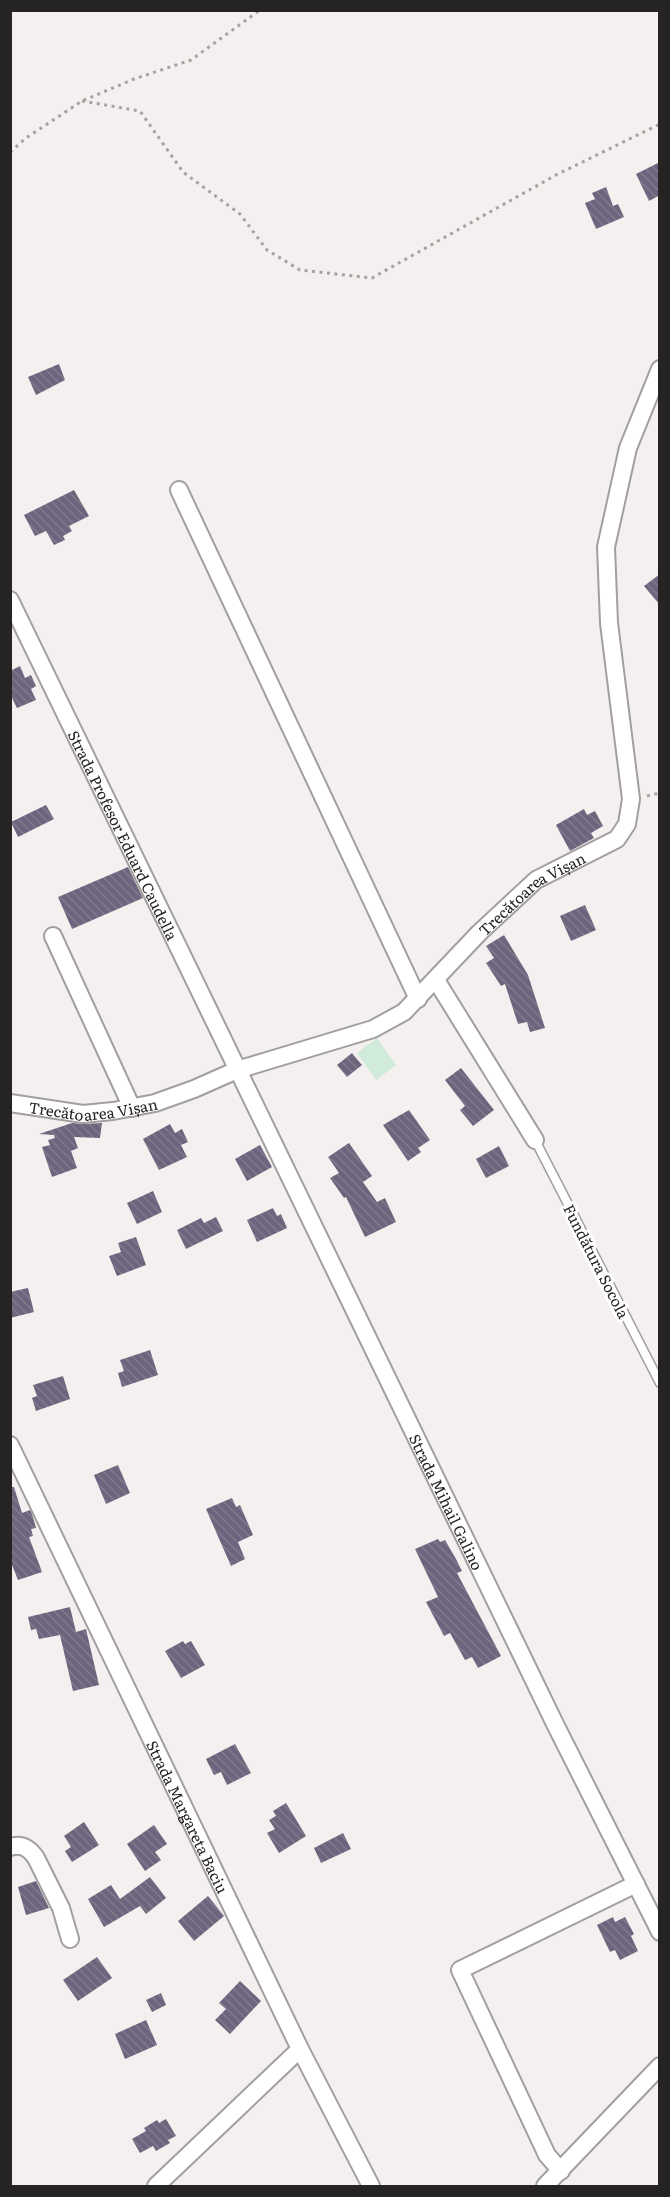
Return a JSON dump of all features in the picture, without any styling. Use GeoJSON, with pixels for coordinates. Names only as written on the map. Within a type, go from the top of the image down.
{"type":"FeatureCollection","features":[{"type":"Feature","properties":{"kind":"street","name":"Trecătoarea Vișan"},"geometry":{"type":"LineString","coordinates":[[10,1103],[83,1114],[155,1103],[237,1070],[373,1029],[404,1012],[479,933],[536,880],[617,839],[627,824],[631,799],[609,623],[606,547],[628,448],[660,369]]}},
{"type":"Feature","properties":{"kind":"street"},"geometry":{"type":"LineString","coordinates":[[179,490],[418,999]]}},
{"type":"Feature","properties":{"kind":"street","name":"Strada Profesor Eduard Caudella"},"geometry":{"type":"LineString","coordinates":[[10,600],[237,1070]]}},
{"type":"Feature","properties":{"kind":"street"},"geometry":{"type":"LineString","coordinates":[[53,936],[132,1107]]}},
{"type":"Feature","properties":{"kind":"street"},"geometry":{"type":"LineString","coordinates":[[436,980],[535,1140]]}},
{"type":"Feature","properties":{"kind":"street","name":"Strada Mihail Galino"},"geometry":{"type":"LineString","coordinates":[[237,1070],[556,1726],[660,1932]]}},
{"type":"Feature","properties":{"kind":"street","name":"Strada Margareta Baciu"},"geometry":{"type":"LineString","coordinates":[[10,1445],[300,2049],[371,2187]]}},
{"type":"Feature","properties":{"kind":"street"},"geometry":{"type":"LineString","coordinates":[[10,1847],[22,1846],[32,1851],[61,1908],[70,1939]]}},
{"type":"Feature","properties":{"kind":"street"},"geometry":{"type":"LineString","coordinates":[[561,2171],[547,2155],[460,1970],[636,1884]]}},
{"type":"Feature","properties":{"kind":"street"},"geometry":{"type":"LineString","coordinates":[[156,2187],[300,2049]]}},
{"type":"Feature","properties":{"kind":"street"},"geometry":{"type":"LineString","coordinates":[[545,2187],[660,2067]]}},
{"type":"Feature","properties":{"kind":"lane","name":"Fundătura Socola"},"geometry":{"type":"LineString","coordinates":[[535,1140],[660,1383]]}},
{"type":"Feature","properties":{"kind":"path"},"geometry":{"type":"LineString","coordinates":[[10,152],[26,138],[82,101],[134,79],[191,60],[260,10]]}},
{"type":"Feature","properties":{"kind":"path"},"geometry":{"type":"LineString","coordinates":[[82,101],[140,111],[183,172],[240,214],[267,250],[300,270],[372,278],[556,175],[660,124]]}},
{"type":"Feature","properties":{"kind":"green space"},"geometry":{"type":"Polygon","coordinates":[[[377,1038],[396,1065],[376,1080],[357,1053],[377,1038]]]}},
{"type":"Feature","properties":{"kind":"building"},"geometry":{"type":"Polygon","coordinates":[[[660,162],[660,195],[649,201],[636,174],[660,162]]]}},
{"type":"Feature","properties":{"kind":"building"},"geometry":{"type":"Polygon","coordinates":[[[606,187],[613,206],[618,204],[624,217],[596,229],[585,203],[595,199],[592,193],[606,187]]]}},
{"type":"Feature","properties":{"kind":"building"},"geometry":{"type":"Polygon","coordinates":[[[59,364],[65,380],[36,395],[28,377],[59,364]]]}},
{"type":"Feature","properties":{"kind":"building"},"geometry":{"type":"Polygon","coordinates":[[[74,490],[89,516],[69,526],[72,531],[63,536],[65,540],[54,545],[46,531],[35,536],[24,515],[74,490]]]}},
{"type":"Feature","properties":{"kind":"building"},"geometry":{"type":"Polygon","coordinates":[[[660,574],[660,605],[644,586],[660,574]]]}},
{"type":"Feature","properties":{"kind":"building"},"geometry":{"type":"Polygon","coordinates":[[[20,666],[25,678],[31,675],[36,686],[31,689],[36,700],[17,708],[10,694],[10,671],[20,666]]]}},
{"type":"Feature","properties":{"kind":"building"},"geometry":{"type":"Polygon","coordinates":[[[46,805],[54,819],[18,837],[11,822],[46,805]]]}},
{"type":"Feature","properties":{"kind":"building"},"geometry":{"type":"Polygon","coordinates":[[[584,809],[587,815],[595,811],[603,826],[591,833],[594,838],[570,851],[556,825],[584,809]]]}},
{"type":"Feature","properties":{"kind":"building"},"geometry":{"type":"Polygon","coordinates":[[[128,867],[143,898],[72,929],[58,897],[128,867]]]}},
{"type":"Feature","properties":{"kind":"building"},"geometry":{"type":"Polygon","coordinates":[[[585,905],[596,930],[571,941],[560,916],[585,905]]]}},
{"type":"Feature","properties":{"kind":"building"},"geometry":{"type":"Polygon","coordinates":[[[504,935],[528,975],[545,1028],[530,1032],[527,1022],[518,1024],[505,984],[501,986],[486,963],[494,958],[486,946],[504,935]]]}},
{"type":"Feature","properties":{"kind":"building"},"geometry":{"type":"Polygon","coordinates":[[[352,1053],[362,1065],[347,1077],[337,1065],[352,1053]]]}},
{"type":"Feature","properties":{"kind":"building"},"geometry":{"type":"Polygon","coordinates":[[[461,1068],[494,1110],[473,1126],[460,1110],[465,1106],[445,1080],[461,1068]]]}},
{"type":"Feature","properties":{"kind":"building"},"geometry":{"type":"Polygon","coordinates":[[[409,1110],[430,1140],[418,1148],[421,1152],[408,1161],[383,1125],[409,1110]]]}},
{"type":"Feature","properties":{"kind":"building"},"geometry":{"type":"Polygon","coordinates":[[[72,1123],[102,1123],[100,1138],[74,1137],[78,1148],[71,1151],[77,1168],[52,1177],[42,1147],[50,1145],[48,1140],[55,1138],[54,1135],[39,1134],[72,1123]]]}},
{"type":"Feature","properties":{"kind":"building"},"geometry":{"type":"Polygon","coordinates":[[[170,1124],[175,1133],[182,1129],[188,1142],[181,1145],[187,1157],[159,1170],[143,1139],[170,1124]]]}},
{"type":"Feature","properties":{"kind":"building"},"geometry":{"type":"Polygon","coordinates":[[[349,1143],[372,1176],[363,1182],[377,1202],[385,1198],[396,1222],[365,1237],[346,1197],[344,1198],[330,1178],[339,1173],[328,1157],[349,1143]]]}},
{"type":"Feature","properties":{"kind":"building"},"geometry":{"type":"Polygon","coordinates":[[[260,1145],[272,1167],[247,1181],[235,1159],[260,1145]]]}},
{"type":"Feature","properties":{"kind":"building"},"geometry":{"type":"Polygon","coordinates":[[[499,1146],[509,1166],[486,1178],[476,1159],[499,1146]]]}},
{"type":"Feature","properties":{"kind":"building"},"geometry":{"type":"Polygon","coordinates":[[[153,1191],[162,1212],[137,1224],[127,1203],[153,1191]]]}},
{"type":"Feature","properties":{"kind":"building"},"geometry":{"type":"Polygon","coordinates":[[[273,1208],[277,1216],[281,1214],[287,1228],[257,1242],[247,1220],[273,1208]]]}},
{"type":"Feature","properties":{"kind":"building"},"geometry":{"type":"Polygon","coordinates":[[[216,1217],[223,1231],[186,1249],[177,1230],[201,1218],[204,1223],[216,1217]]]}},
{"type":"Feature","properties":{"kind":"building"},"geometry":{"type":"Polygon","coordinates":[[[136,1237],[146,1265],[117,1276],[109,1256],[121,1252],[118,1243],[136,1237]]]}},
{"type":"Feature","properties":{"kind":"building"},"geometry":{"type":"Polygon","coordinates":[[[28,1288],[34,1312],[10,1318],[10,1292],[28,1288]]]}},
{"type":"Feature","properties":{"kind":"building"},"geometry":{"type":"Polygon","coordinates":[[[150,1350],[158,1375],[122,1387],[118,1373],[124,1371],[120,1360],[150,1350]]]}},
{"type":"Feature","properties":{"kind":"building"},"geometry":{"type":"Polygon","coordinates":[[[63,1376],[70,1399],[36,1411],[32,1398],[37,1396],[33,1385],[63,1376]]]}},
{"type":"Feature","properties":{"kind":"building"},"geometry":{"type":"Polygon","coordinates":[[[118,1465],[130,1493],[106,1504],[94,1475],[118,1465]]]}},
{"type":"Feature","properties":{"kind":"building"},"geometry":{"type":"Polygon","coordinates":[[[10,1487],[14,1487],[22,1513],[30,1510],[32,1514],[36,1528],[31,1529],[33,1536],[29,1537],[42,1572],[18,1580],[10,1560],[10,1487]]]}},
{"type":"Feature","properties":{"kind":"building"},"geometry":{"type":"Polygon","coordinates":[[[232,1498],[236,1507],[240,1505],[253,1535],[238,1542],[245,1559],[231,1566],[206,1509],[232,1498]]]}},
{"type":"Feature","properties":{"kind":"building"},"geometry":{"type":"Polygon","coordinates":[[[438,1539],[440,1542],[445,1540],[456,1559],[462,1571],[457,1573],[501,1656],[478,1668],[472,1657],[465,1660],[450,1633],[444,1636],[426,1602],[438,1597],[415,1549],[438,1539]]]}},
{"type":"Feature","properties":{"kind":"building"},"geometry":{"type":"Polygon","coordinates":[[[70,1607],[76,1632],[86,1629],[99,1685],[73,1691],[60,1635],[39,1639],[36,1629],[31,1630],[28,1617],[70,1607]]]}},
{"type":"Feature","properties":{"kind":"building"},"geometry":{"type":"Polygon","coordinates":[[[183,1641],[185,1644],[191,1641],[205,1665],[181,1678],[165,1651],[183,1641]]]}},
{"type":"Feature","properties":{"kind":"building"},"geometry":{"type":"Polygon","coordinates":[[[235,1744],[251,1773],[227,1785],[221,1772],[214,1775],[206,1759],[235,1744]]]}},
{"type":"Feature","properties":{"kind":"building"},"geometry":{"type":"Polygon","coordinates":[[[286,1803],[306,1836],[279,1853],[267,1833],[275,1829],[269,1820],[276,1816],[273,1811],[286,1803]]]}},
{"type":"Feature","properties":{"kind":"building"},"geometry":{"type":"Polygon","coordinates":[[[84,1822],[99,1845],[72,1862],[65,1851],[71,1847],[64,1836],[84,1822]]]}},
{"type":"Feature","properties":{"kind":"building"},"geometry":{"type":"Polygon","coordinates":[[[154,1825],[167,1844],[155,1852],[161,1860],[145,1871],[127,1844],[154,1825]]]}},
{"type":"Feature","properties":{"kind":"building"},"geometry":{"type":"Polygon","coordinates":[[[343,1833],[351,1849],[321,1863],[314,1848],[343,1833]]]}},
{"type":"Feature","properties":{"kind":"building"},"geometry":{"type":"Polygon","coordinates":[[[150,1877],[166,1898],[146,1914],[140,1906],[104,1927],[88,1899],[111,1885],[120,1899],[150,1877]]]}},
{"type":"Feature","properties":{"kind":"building"},"geometry":{"type":"Polygon","coordinates":[[[36,1881],[49,1908],[26,1915],[18,1887],[36,1881]]]}},
{"type":"Feature","properties":{"kind":"building"},"geometry":{"type":"Polygon","coordinates":[[[208,1896],[224,1916],[194,1941],[178,1921],[208,1896]]]}},
{"type":"Feature","properties":{"kind":"building"},"geometry":{"type":"Polygon","coordinates":[[[613,1917],[615,1922],[625,1917],[634,1934],[631,1936],[638,1951],[620,1960],[615,1950],[610,1952],[597,1925],[613,1917]]]}},
{"type":"Feature","properties":{"kind":"building"},"geometry":{"type":"Polygon","coordinates":[[[97,1957],[112,1978],[78,2001],[63,1980],[97,1957]]]}},
{"type":"Feature","properties":{"kind":"building"},"geometry":{"type":"Polygon","coordinates":[[[240,1981],[261,2001],[230,2034],[215,2020],[226,2009],[219,2003],[240,1981]]]}},
{"type":"Feature","properties":{"kind":"building"},"geometry":{"type":"Polygon","coordinates":[[[161,1993],[166,2005],[152,2012],[146,2000],[161,1993]]]}},
{"type":"Feature","properties":{"kind":"building"},"geometry":{"type":"Polygon","coordinates":[[[146,2020],[157,2045],[125,2059],[115,2034],[146,2020]]]}},
{"type":"Feature","properties":{"kind":"building"},"geometry":{"type":"Polygon","coordinates":[[[166,2119],[176,2136],[168,2140],[170,2143],[156,2151],[153,2146],[140,2153],[132,2139],[146,2131],[144,2128],[157,2120],[159,2123],[166,2119]]]}}]}
